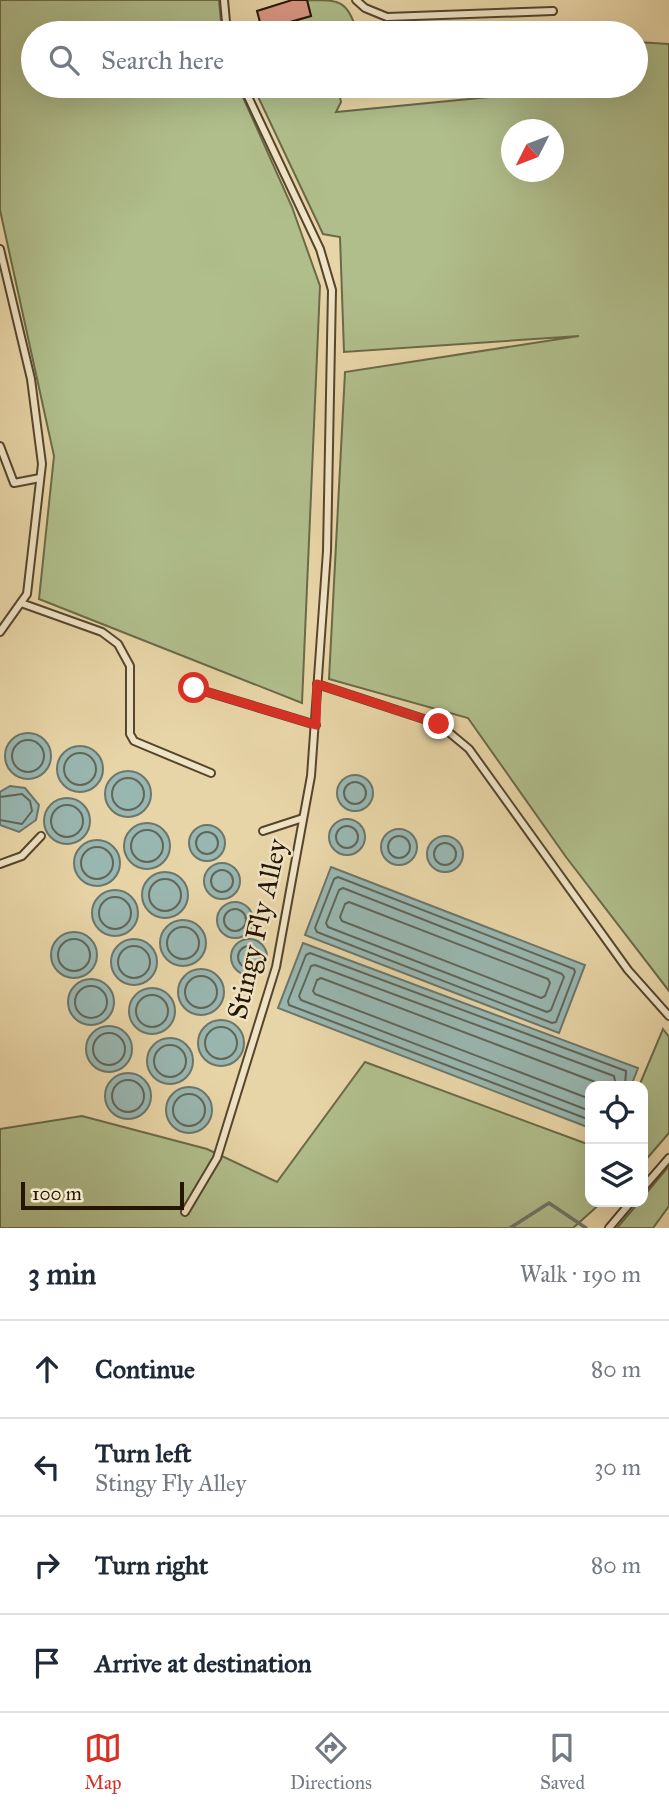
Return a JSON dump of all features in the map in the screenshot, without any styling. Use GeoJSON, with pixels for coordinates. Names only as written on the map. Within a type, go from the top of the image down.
{"type":"FeatureCollection","features":[{"type":"Feature","properties":{"kind":"lane"},"geometry":{"type":"LineString","coordinates":[[224,0],[226,21]]}},
{"type":"Feature","properties":{"kind":"lane"},"geometry":{"type":"LineString","coordinates":[[356,0],[365,8],[387,17],[553,11]]}},
{"type":"Feature","properties":{"kind":"lane","name":"Stingy Fly Alley"},"geometry":{"type":"LineString","coordinates":[[185,1212],[217,1158],[276,967],[303,818],[316,725],[327,551],[332,290],[320,249],[249,98]]}},
{"type":"Feature","properties":{"kind":"lane"},"geometry":{"type":"LineString","coordinates":[[0,249],[31,379],[42,464],[27,594],[0,632]]}},
{"type":"Feature","properties":{"kind":"lane"},"geometry":{"type":"LineString","coordinates":[[0,446],[14,483],[40,478]]}},
{"type":"Feature","properties":{"kind":"lane"},"geometry":{"type":"LineString","coordinates":[[21,603],[112,638],[130,666],[130,734],[134,741],[211,773]]}},
{"type":"Feature","properties":{"kind":"lane"},"geometry":{"type":"LineString","coordinates":[[317,684],[439,724],[469,749],[628,970],[669,1016]]}},
{"type":"Feature","properties":{"kind":"lane"},"geometry":{"type":"LineString","coordinates":[[194,688],[316,725]]}},
{"type":"Feature","properties":{"kind":"lane"},"geometry":{"type":"LineString","coordinates":[[262,831],[303,818]]}},
{"type":"Feature","properties":{"kind":"lane"},"geometry":{"type":"LineString","coordinates":[[0,864],[22,856],[41,836]]}},
{"type":"Feature","properties":{"kind":"lane"},"geometry":{"type":"LineString","coordinates":[[648,1182],[669,1158]]}},
{"type":"Feature","properties":{"kind":"lane"},"geometry":{"type":"LineString","coordinates":[[609,1228],[627,1207]]}},
{"type":"Feature","properties":{"kind":"green space"},"geometry":{"type":"Polygon","coordinates":[[[0,0],[219,0],[221,21],[21,21],[21,98],[243,98],[292,207],[320,286],[302,703],[39,599],[54,456],[0,210],[0,0]]]}},
{"type":"Feature","properties":{"kind":"green space"},"geometry":{"type":"Polygon","coordinates":[[[307,0],[328,1],[346,8],[353,21],[293,21],[311,16],[307,0]]]}},
{"type":"Feature","properties":{"kind":"green space"},"geometry":{"type":"Polygon","coordinates":[[[648,43],[669,44],[669,991],[566,857],[468,718],[329,679],[345,372],[579,336],[344,352],[340,237],[323,234],[259,98],[340,98],[336,112],[480,98],[648,98],[648,43]]]}},
{"type":"Feature","properties":{"kind":"green space"},"geometry":{"type":"Polygon","coordinates":[[[663,1029],[669,1037],[669,1133],[648,1157],[648,1081],[641,1081],[663,1029]]]}},
{"type":"Feature","properties":{"kind":"green space"},"geometry":{"type":"Polygon","coordinates":[[[365,1062],[585,1143],[585,1207],[596,1207],[573,1228],[0,1228],[0,1129],[82,1116],[207,1149],[277,1182],[365,1062]]]}},
{"type":"Feature","properties":{"kind":"green space"},"geometry":{"type":"Polygon","coordinates":[[[669,1166],[669,1206],[653,1228],[617,1228],[635,1207],[648,1207],[648,1191],[669,1166]]]}},
{"type":"Feature","properties":{"kind":"water"},"geometry":{"type":"Polygon","coordinates":[[[28,733],[44,740],[51,756],[44,772],[28,779],[12,772],[5,756],[12,740],[28,733]]]}},
{"type":"Feature","properties":{"kind":"water"},"geometry":{"type":"Polygon","coordinates":[[[80,746],[96,753],[103,769],[96,785],[80,792],[64,785],[57,769],[64,753],[80,746]]]}},
{"type":"Feature","properties":{"kind":"water"},"geometry":{"type":"Polygon","coordinates":[[[128,771],[144,778],[151,794],[144,810],[128,817],[112,810],[105,794],[112,778],[128,771]]]}},
{"type":"Feature","properties":{"kind":"water"},"geometry":{"type":"Polygon","coordinates":[[[355,775],[368,780],[373,793],[368,806],[355,811],[342,806],[337,793],[342,780],[355,775]]]}},
{"type":"Feature","properties":{"kind":"water"},"geometry":{"type":"Polygon","coordinates":[[[10,786],[25,788],[39,805],[36,820],[19,832],[0,825],[0,792],[10,786]]]}},
{"type":"Feature","properties":{"kind":"water"},"geometry":{"type":"Polygon","coordinates":[[[67,798],[83,805],[90,821],[83,837],[67,844],[51,837],[44,821],[51,805],[67,798]]]}},
{"type":"Feature","properties":{"kind":"water"},"geometry":{"type":"Polygon","coordinates":[[[347,819],[360,824],[365,837],[360,850],[347,855],[334,850],[329,837],[334,824],[347,819]]]}},
{"type":"Feature","properties":{"kind":"water"},"geometry":{"type":"Polygon","coordinates":[[[147,823],[163,830],[170,846],[163,862],[147,869],[131,862],[124,846],[131,830],[147,823]]]}},
{"type":"Feature","properties":{"kind":"water"},"geometry":{"type":"Polygon","coordinates":[[[207,825],[220,830],[225,843],[220,856],[207,861],[194,856],[189,843],[194,830],[207,825]]]}},
{"type":"Feature","properties":{"kind":"water"},"geometry":{"type":"Polygon","coordinates":[[[399,829],[412,834],[417,847],[412,860],[399,865],[386,860],[381,847],[386,834],[399,829]]]}},
{"type":"Feature","properties":{"kind":"water"},"geometry":{"type":"Polygon","coordinates":[[[445,836],[458,841],[463,854],[458,867],[445,872],[432,867],[427,854],[432,841],[445,836]]]}},
{"type":"Feature","properties":{"kind":"water"},"geometry":{"type":"Polygon","coordinates":[[[97,840],[113,847],[120,863],[113,879],[97,886],[81,879],[74,863],[81,847],[97,840]]]}},
{"type":"Feature","properties":{"kind":"water"},"geometry":{"type":"Polygon","coordinates":[[[222,863],[235,868],[240,881],[235,894],[222,899],[209,894],[204,881],[209,868],[222,863]]]}},
{"type":"Feature","properties":{"kind":"water"},"geometry":{"type":"Polygon","coordinates":[[[331,867],[585,965],[559,1033],[305,935],[331,867]]]}},
{"type":"Feature","properties":{"kind":"water"},"geometry":{"type":"Polygon","coordinates":[[[165,872],[181,879],[188,895],[181,911],[165,918],[149,911],[142,895],[149,879],[165,872]]]}},
{"type":"Feature","properties":{"kind":"water"},"geometry":{"type":"Polygon","coordinates":[[[115,890],[131,897],[138,913],[131,929],[115,936],[99,929],[92,913],[99,897],[115,890]]]}},
{"type":"Feature","properties":{"kind":"water"},"geometry":{"type":"Polygon","coordinates":[[[235,902],[248,907],[253,920],[248,933],[235,938],[222,933],[217,920],[222,907],[235,902]]]}},
{"type":"Feature","properties":{"kind":"water"},"geometry":{"type":"Polygon","coordinates":[[[183,920],[199,927],[206,943],[199,959],[183,966],[167,959],[160,943],[167,927],[183,920]]]}},
{"type":"Feature","properties":{"kind":"water"},"geometry":{"type":"Polygon","coordinates":[[[74,932],[90,939],[97,955],[90,971],[74,978],[58,971],[51,955],[58,939],[74,932]]]}},
{"type":"Feature","properties":{"kind":"water"},"geometry":{"type":"Polygon","coordinates":[[[134,939],[150,946],[157,962],[150,978],[134,985],[118,978],[111,962],[118,946],[134,939]]]}},
{"type":"Feature","properties":{"kind":"water"},"geometry":{"type":"Polygon","coordinates":[[[249,939],[262,944],[267,957],[262,970],[249,975],[236,970],[231,957],[236,944],[249,939]]]}},
{"type":"Feature","properties":{"kind":"water"},"geometry":{"type":"Polygon","coordinates":[[[303,943],[638,1068],[633,1081],[585,1081],[585,1126],[278,1008],[303,943]]]}},
{"type":"Feature","properties":{"kind":"water"},"geometry":{"type":"Polygon","coordinates":[[[201,969],[217,976],[224,992],[217,1008],[201,1015],[185,1008],[178,992],[185,976],[201,969]]]}},
{"type":"Feature","properties":{"kind":"water"},"geometry":{"type":"Polygon","coordinates":[[[91,979],[107,986],[114,1002],[107,1018],[91,1025],[75,1018],[68,1002],[75,986],[91,979]]]}},
{"type":"Feature","properties":{"kind":"water"},"geometry":{"type":"Polygon","coordinates":[[[152,988],[168,995],[175,1011],[168,1027],[152,1034],[136,1027],[129,1011],[136,995],[152,988]]]}},
{"type":"Feature","properties":{"kind":"water"},"geometry":{"type":"Polygon","coordinates":[[[221,1020],[237,1027],[244,1043],[237,1059],[221,1066],[205,1059],[198,1043],[205,1027],[221,1020]]]}},
{"type":"Feature","properties":{"kind":"water"},"geometry":{"type":"Polygon","coordinates":[[[109,1026],[125,1033],[132,1049],[125,1065],[109,1072],[93,1065],[86,1049],[93,1033],[109,1026]]]}},
{"type":"Feature","properties":{"kind":"water"},"geometry":{"type":"Polygon","coordinates":[[[170,1038],[186,1045],[193,1061],[186,1077],[170,1084],[154,1077],[147,1061],[154,1045],[170,1038]]]}},
{"type":"Feature","properties":{"kind":"water"},"geometry":{"type":"Polygon","coordinates":[[[128,1073],[144,1080],[151,1096],[144,1112],[128,1119],[112,1112],[105,1096],[112,1080],[128,1073]]]}},
{"type":"Feature","properties":{"kind":"water"},"geometry":{"type":"Polygon","coordinates":[[[189,1087],[205,1094],[212,1110],[205,1126],[189,1133],[173,1126],[166,1110],[173,1094],[189,1087]]]}},
{"type":"Feature","properties":{"kind":"building"},"geometry":{"type":"Polygon","coordinates":[[[292,0],[307,0],[311,16],[294,21],[260,21],[257,11],[292,0]]]}},
{"type":"Feature","properties":{"kind":"waterway"},"geometry":{"type":"LineString","coordinates":[[510,1228],[549,1203],[586,1228]]}},
{"type":"Feature","properties":{"kind":"route"},"geometry":{"type":"LineString","coordinates":[[194,688],[316,725],[317,684],[439,724]]}}]}
